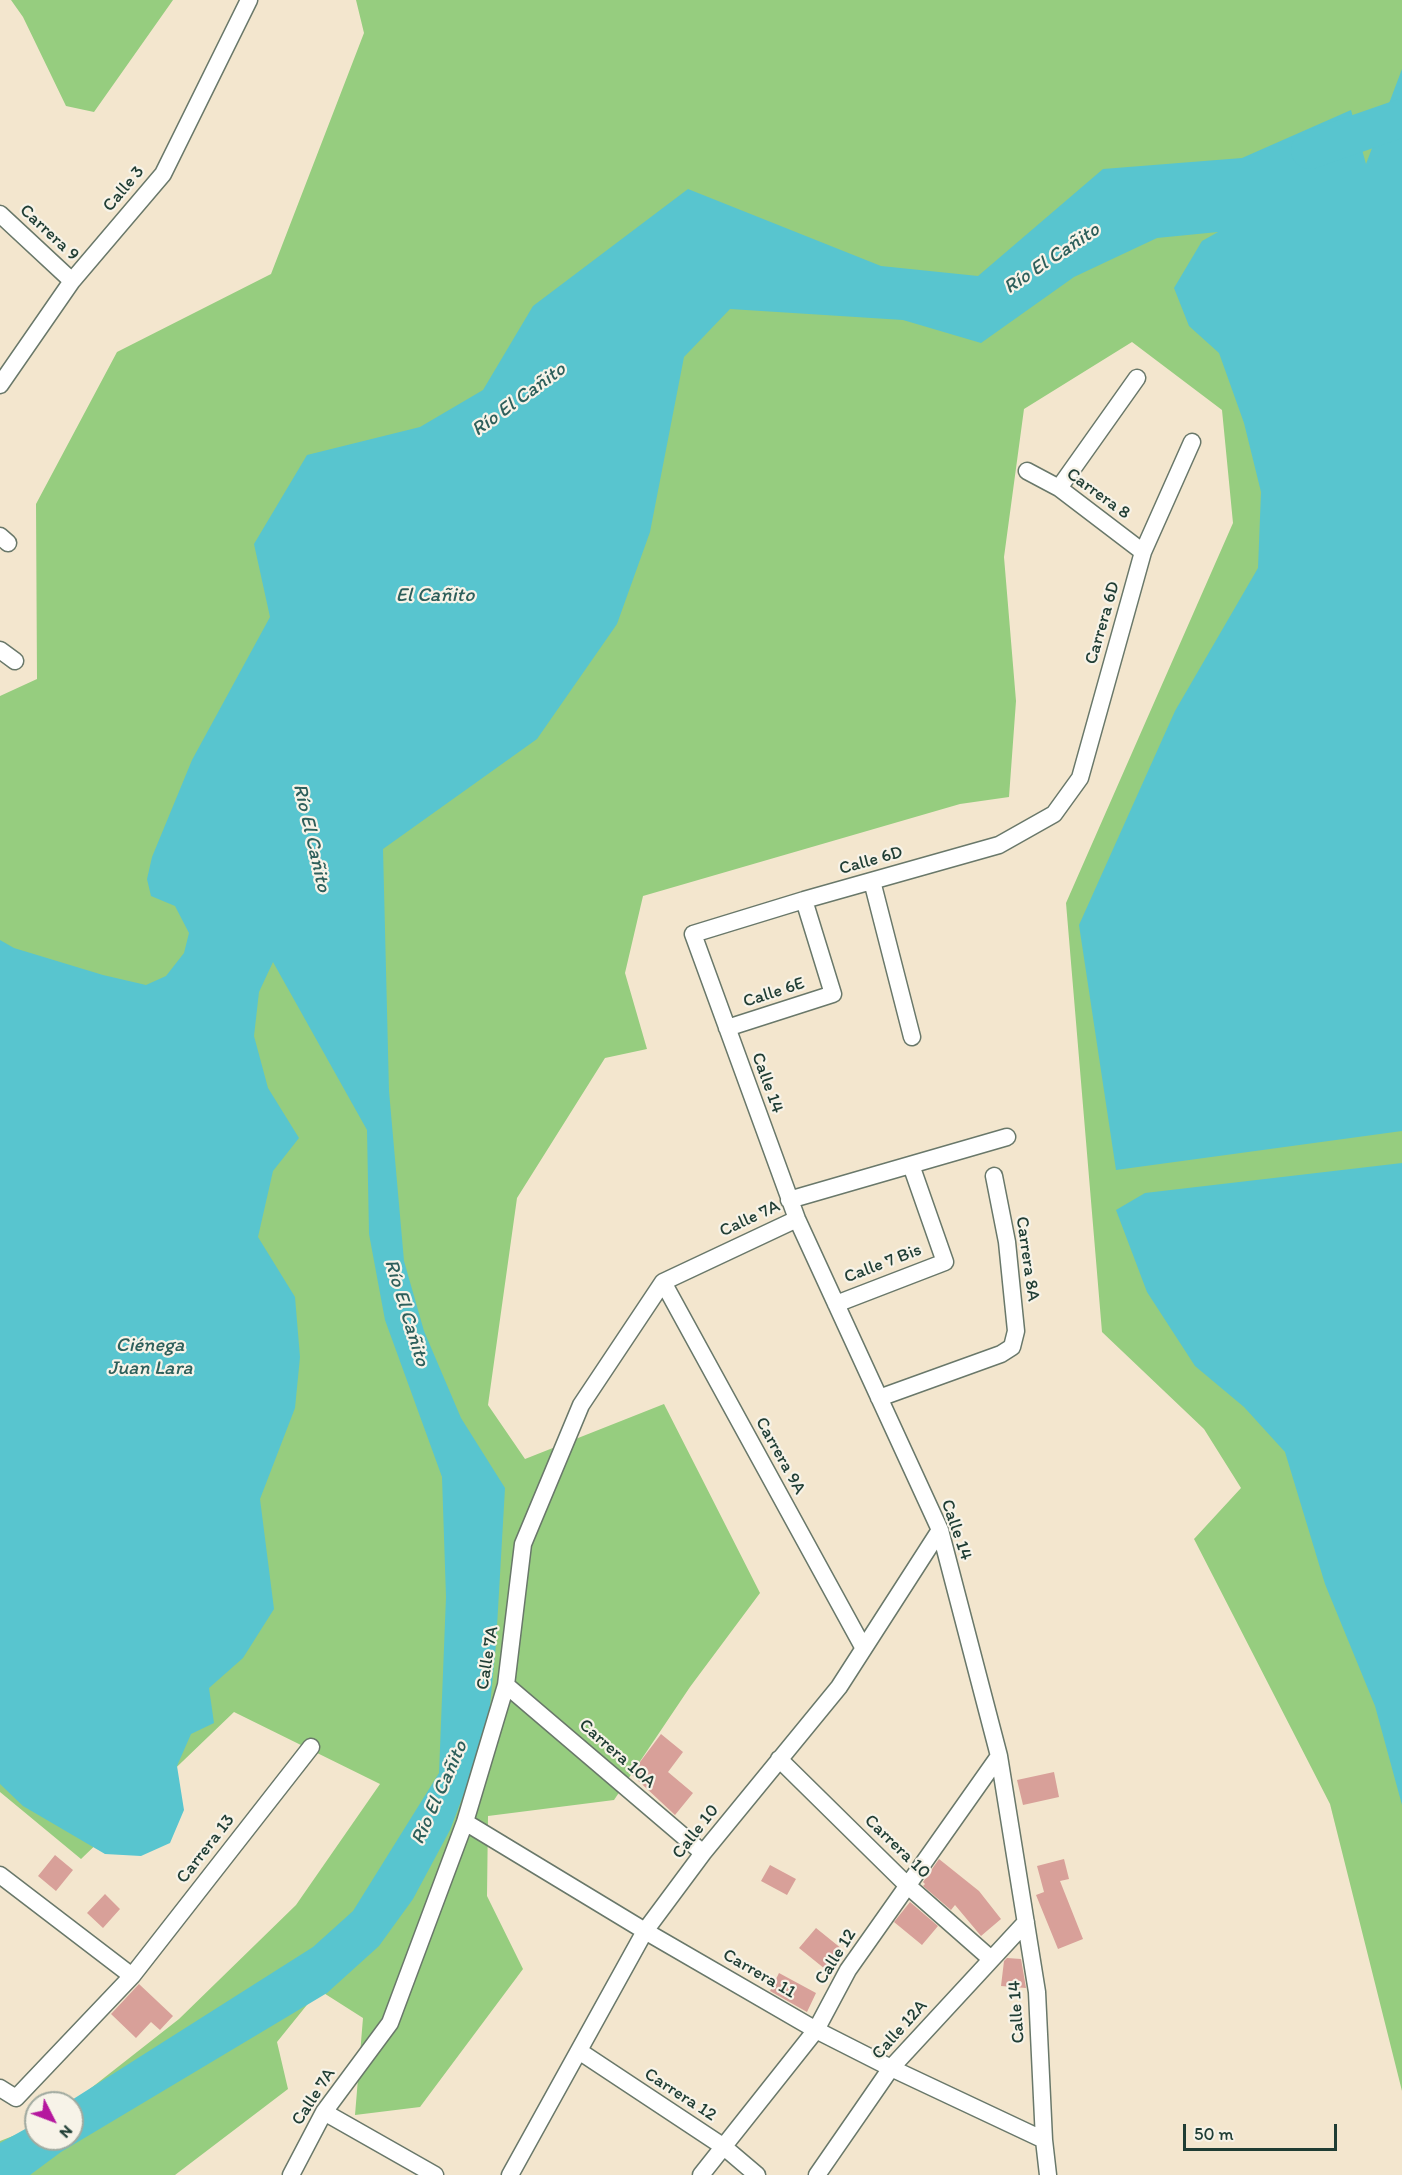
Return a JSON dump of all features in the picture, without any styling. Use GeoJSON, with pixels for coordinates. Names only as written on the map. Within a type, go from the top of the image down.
{"type":"FeatureCollection","features":[{"type":"Feature","properties":{"kind":"street","name":"Calle 3"},"geometry":{"type":"LineString","coordinates":[[0,385],[72,281],[163,174],[249,0]]}},
{"type":"Feature","properties":{"kind":"street","name":"Carrera 9"},"geometry":{"type":"LineString","coordinates":[[0,214],[72,281]]}},
{"type":"Feature","properties":{"kind":"street"},"geometry":{"type":"LineString","coordinates":[[1059,488],[1137,378]]}},
{"type":"Feature","properties":{"kind":"street","name":"Carrera 6D"},"geometry":{"type":"LineString","coordinates":[[1054,814],[1080,778],[1143,552],[1192,442]]}},
{"type":"Feature","properties":{"kind":"street","name":"Carrera 8"},"geometry":{"type":"LineString","coordinates":[[1027,471],[1059,488],[1143,552]]}},
{"type":"Feature","properties":{"kind":"street"},"geometry":{"type":"LineString","coordinates":[[0,650],[15,661]]}},
{"type":"Feature","properties":{"kind":"street","name":"Calle 6D"},"geometry":{"type":"LineString","coordinates":[[693,934],[999,845],[1054,814]]}},
{"type":"Feature","properties":{"kind":"street"},"geometry":{"type":"LineString","coordinates":[[872,881],[912,1037]]}},
{"type":"Feature","properties":{"kind":"street","name":"Calle 6E"},"geometry":{"type":"LineString","coordinates":[[727,1028],[833,994],[804,900]]}},
{"type":"Feature","properties":{"kind":"street","name":"Calle 14"},"geometry":{"type":"LineString","coordinates":[[693,934],[789,1200],[940,1530],[999,1756],[1037,1992],[1044,2140],[1048,2175]]}},
{"type":"Feature","properties":{"kind":"street","name":"Calle 7A"},"geometry":{"type":"LineString","coordinates":[[789,1200],[1007,1137]]}},
{"type":"Feature","properties":{"kind":"street","name":"Calle 7 Bis"},"geometry":{"type":"LineString","coordinates":[[836,1304],[945,1262],[911,1165]]}},
{"type":"Feature","properties":{"kind":"street","name":"Carrera 8A"},"geometry":{"type":"LineString","coordinates":[[879,1398],[1001,1354],[1012,1347],[1016,1331],[1007,1242],[994,1176]]}},
{"type":"Feature","properties":{"kind":"street","name":"Calle 7A"},"geometry":{"type":"LineString","coordinates":[[291,2175],[324,2112],[390,2024],[465,1822],[506,1685],[523,1544],[581,1405],[663,1282],[797,1219]]}},
{"type":"Feature","properties":{"kind":"street","name":"Carrera 9A"},"geometry":{"type":"LineString","coordinates":[[663,1282],[863,1647]]}},
{"type":"Feature","properties":{"kind":"street","name":"Calle 10"},"geometry":{"type":"LineString","coordinates":[[510,2175],[645,1931],[703,1853],[839,1687],[940,1530]]}},
{"type":"Feature","properties":{"kind":"street","name":"Carrera 10A"},"geometry":{"type":"LineString","coordinates":[[506,1685],[703,1853]]}},
{"type":"Feature","properties":{"kind":"street","name":"Carrera 13"},"geometry":{"type":"LineString","coordinates":[[0,2088],[16,2098],[132,1976],[311,1747]]}},
{"type":"Feature","properties":{"kind":"street","name":"Calle 12"},"geometry":{"type":"LineString","coordinates":[[701,2175],[816,2030],[848,1970],[999,1756]]}},
{"type":"Feature","properties":{"kind":"street","name":"Carrera 10"},"geometry":{"type":"LineString","coordinates":[[779,1759],[908,1886],[991,1959]]}},
{"type":"Feature","properties":{"kind":"street","name":"Carrera 11"},"geometry":{"type":"LineString","coordinates":[[465,1822],[645,1931],[816,2030],[1044,2140]]}},
{"type":"Feature","properties":{"kind":"street"},"geometry":{"type":"LineString","coordinates":[[0,1875],[132,1976]]}},
{"type":"Feature","properties":{"kind":"street","name":"Calle 12A"},"geometry":{"type":"LineString","coordinates":[[817,2175],[891,2068],[1026,1922]]}},
{"type":"Feature","properties":{"kind":"street","name":"Carrera 12"},"geometry":{"type":"LineString","coordinates":[[579,2051],[724,2147],[757,2175]]}},
{"type":"Feature","properties":{"kind":"street"},"geometry":{"type":"LineString","coordinates":[[324,2112],[435,2175]]}},
{"type":"Feature","properties":{"kind":"green space"},"geometry":{"type":"Polygon","coordinates":[[[11,0],[173,0],[94,112],[66,106],[23,17],[11,0]]]}},
{"type":"Feature","properties":{"kind":"green space"},"geometry":{"type":"Polygon","coordinates":[[[356,0],[1402,0],[1402,2091],[1330,1804],[1194,1539],[1241,1488],[1204,1429],[1102,1332],[1066,903],[1233,523],[1222,410],[1132,342],[1024,409],[1004,557],[1016,701],[1009,797],[960,804],[643,896],[625,973],[647,1049],[605,1058],[517,1198],[488,1405],[525,1459],[664,1404],[760,1593],[690,1687],[614,1800],[488,1816],[487,1896],[523,1969],[420,2107],[355,2115],[363,2018],[319,1990],[277,2042],[288,2089],[175,2175],[0,2175],[0,2141],[24,2132],[24,2151],[84,2151],[84,2094],[179,2019],[296,1905],[380,1784],[234,1712],[81,1859],[0,1792],[0,696],[37,679],[36,504],[117,352],[271,274],[364,33],[356,0]]]}},
{"type":"Feature","properties":{"kind":"water"},"geometry":{"type":"Polygon","coordinates":[[[1402,69],[1402,1131],[1116,1170],[1079,925],[1175,711],[1258,568],[1261,492],[1244,423],[1219,353],[1189,326],[1174,288],[1202,241],[1218,232],[1157,238],[1074,277],[981,343],[903,320],[730,309],[684,357],[650,532],[617,624],[537,739],[383,849],[389,1091],[404,1261],[424,1331],[461,1418],[505,1488],[490,1706],[476,1762],[450,1830],[413,1899],[379,1946],[327,1993],[84,2138],[84,2092],[313,1947],[353,1911],[439,1773],[446,1597],[442,1477],[385,1320],[369,1234],[367,1130],[273,962],[259,992],[254,1036],[268,1088],[299,1138],[273,1171],[258,1237],[295,1297],[300,1357],[295,1408],[260,1499],[274,1609],[243,1658],[209,1688],[214,1723],[191,1734],[177,1766],[184,1810],[170,1843],[141,1856],[105,1854],[23,1806],[0,1784],[0,940],[14,948],[103,975],[146,985],[166,976],[184,953],[189,933],[175,906],[151,896],[147,879],[152,857],[192,760],[270,617],[254,544],[307,455],[420,427],[483,390],[533,306],[688,189],[881,266],[978,276],[1103,169],[1242,158],[1351,110],[1366,164],[1402,69]]]}},
{"type":"Feature","properties":{"kind":"water"},"geometry":{"type":"Polygon","coordinates":[[[1402,1163],[1402,1805],[1375,1706],[1325,1584],[1285,1452],[1244,1407],[1195,1366],[1147,1292],[1116,1210],[1145,1193],[1402,1163]]]}},
{"type":"Feature","properties":{"kind":"water"},"geometry":{"type":"Polygon","coordinates":[[[24,2130],[24,2151],[63,2151],[30,2175],[0,2175],[0,2143],[24,2130]]]}},
{"type":"Feature","properties":{"kind":"building"},"geometry":{"type":"Polygon","coordinates":[[[661,1734],[683,1752],[668,1772],[693,1793],[675,1815],[631,1774],[661,1734]]]}},
{"type":"Feature","properties":{"kind":"building"},"geometry":{"type":"Polygon","coordinates":[[[1054,1772],[1059,1797],[1023,1805],[1017,1780],[1054,1772]]]}},
{"type":"Feature","properties":{"kind":"building"},"geometry":{"type":"Polygon","coordinates":[[[55,1855],[73,1870],[56,1891],[38,1876],[55,1855]]]}},
{"type":"Feature","properties":{"kind":"building"},"geometry":{"type":"Polygon","coordinates":[[[939,1859],[979,1891],[1001,1919],[981,1936],[955,1905],[951,1910],[923,1886],[925,1884],[923,1882],[939,1859]]]}},
{"type":"Feature","properties":{"kind":"building"},"geometry":{"type":"Polygon","coordinates":[[[1064,1859],[1069,1879],[1060,1881],[1083,1939],[1058,1949],[1036,1895],[1044,1892],[1037,1866],[1064,1859]]]}},
{"type":"Feature","properties":{"kind":"building"},"geometry":{"type":"Polygon","coordinates":[[[770,1865],[796,1879],[787,1895],[761,1881],[770,1865]]]}},
{"type":"Feature","properties":{"kind":"building"},"geometry":{"type":"Polygon","coordinates":[[[105,1894],[120,1909],[103,1928],[87,1913],[105,1894]]]}},
{"type":"Feature","properties":{"kind":"building"},"geometry":{"type":"Polygon","coordinates":[[[910,1902],[938,1926],[922,1945],[894,1922],[910,1902]]]}},
{"type":"Feature","properties":{"kind":"building"},"geometry":{"type":"Polygon","coordinates":[[[816,1928],[842,1949],[825,1969],[799,1948],[816,1928]]]}},
{"type":"Feature","properties":{"kind":"building"},"geometry":{"type":"Polygon","coordinates":[[[1007,1958],[1021,1959],[1026,1988],[1001,1986],[1004,1961],[1007,1958]]]}},
{"type":"Feature","properties":{"kind":"building"},"geometry":{"type":"Polygon","coordinates":[[[779,1973],[816,1993],[807,2012],[770,1991],[779,1973]]]}},
{"type":"Feature","properties":{"kind":"building"},"geometry":{"type":"Polygon","coordinates":[[[139,1984],[173,2016],[160,2030],[151,2022],[136,2038],[111,2014],[139,1984]]]}},
{"type":"Feature","properties":{"kind":"waterway","name":"Río El Cañito"},"geometry":{"type":"LineString","coordinates":[[1310,150],[1402,118]]}},
{"type":"Feature","properties":{"kind":"water label","name":"El Cañito"},"geometry":{"type":"Point","coordinates":[435,596]}},
{"type":"Feature","properties":{"kind":"water label","name":"Ciénega Juan Lara"},"geometry":{"type":"Point","coordinates":[150,1358]}}]}
